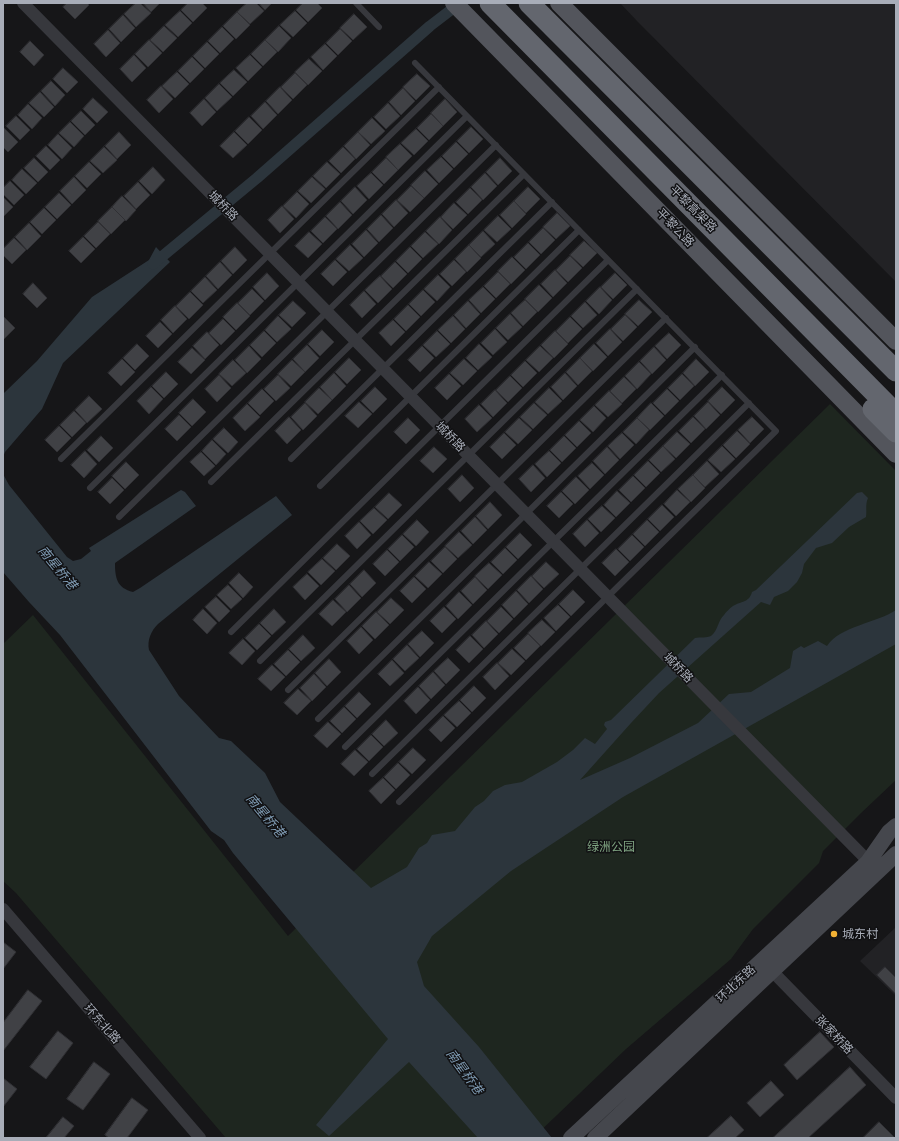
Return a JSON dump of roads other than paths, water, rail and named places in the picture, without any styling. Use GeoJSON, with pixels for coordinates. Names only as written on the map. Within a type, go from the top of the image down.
{"type":"FeatureCollection","features":[{"type":"Feature","properties":{"kind":"highway","name":"平黎高架路"},"geometry":{"type":"LineString","coordinates":[[490,3],[896,414]]}},
{"type":"Feature","properties":{"kind":"highway"},"geometry":{"type":"LineString","coordinates":[[529,3],[896,371]]}},
{"type":"Feature","properties":{"kind":"highway"},"geometry":{"type":"LineString","coordinates":[[633,108],[710,168],[896,355]]}},
{"type":"Feature","properties":{"kind":"highway"},"geometry":{"type":"LineString","coordinates":[[614,128],[666,198],[896,432]]}},
{"type":"Feature","properties":{"kind":"main road"},"geometry":{"type":"LineString","coordinates":[[559,3],[896,341]]}},
{"type":"Feature","properties":{"kind":"main road","name":"平黎公路"},"geometry":{"type":"LineString","coordinates":[[459,9],[896,454]]}},
{"type":"Feature","properties":{"kind":"main road","name":"环北东路"},"geometry":{"type":"LineString","coordinates":[[594,1138],[772,972],[873,866],[889,832],[896,826]]}},
{"type":"Feature","properties":{"kind":"main road","name":"环北东路"},"geometry":{"type":"LineString","coordinates":[[571,1138],[873,866],[896,854]]}},
{"type":"Feature","properties":{"kind":"street","name":"城桥路"},"geometry":{"type":"LineString","coordinates":[[23,3],[873,866]]}},
{"type":"Feature","properties":{"kind":"street","name":"环东北路"},"geometry":{"type":"LineString","coordinates":[[3,909],[200,1138]]}},
{"type":"Feature","properties":{"kind":"street","name":"张家桥路"},"geometry":{"type":"LineString","coordinates":[[772,972],[896,1098]]}},
{"type":"Feature","properties":{"kind":"lane"},"geometry":{"type":"LineString","coordinates":[[356,3],[380,27]]}},
{"type":"Feature","properties":{"kind":"lane"},"geometry":{"type":"LineString","coordinates":[[399,802],[776,430],[415,63]]}},
{"type":"Feature","properties":{"kind":"lane"},"geometry":{"type":"LineString","coordinates":[[62,459],[439,87]]}},
{"type":"Feature","properties":{"kind":"lane"},"geometry":{"type":"LineString","coordinates":[[90,488],[467,116]]}},
{"type":"Feature","properties":{"kind":"lane"},"geometry":{"type":"LineString","coordinates":[[119,517],[496,145]]}},
{"type":"Feature","properties":{"kind":"lane"},"geometry":{"type":"LineString","coordinates":[[211,482],[524,174]]}},
{"type":"Feature","properties":{"kind":"lane"},"geometry":{"type":"LineString","coordinates":[[291,459],[552,202]]}},
{"type":"Feature","properties":{"kind":"lane"},"geometry":{"type":"LineString","coordinates":[[320,486],[579,230]]}},
{"type":"Feature","properties":{"kind":"lane"},"geometry":{"type":"LineString","coordinates":[[231,632],[608,260]]}},
{"type":"Feature","properties":{"kind":"lane"},"geometry":{"type":"LineString","coordinates":[[260,661],[637,289]]}},
{"type":"Feature","properties":{"kind":"lane"},"geometry":{"type":"LineString","coordinates":[[288,690],[666,318]]}},
{"type":"Feature","properties":{"kind":"lane"},"geometry":{"type":"LineString","coordinates":[[318,719],[695,347]]}},
{"type":"Feature","properties":{"kind":"lane"},"geometry":{"type":"LineString","coordinates":[[345,747],[722,375]]}},
{"type":"Feature","properties":{"kind":"lane"},"geometry":{"type":"LineString","coordinates":[[372,774],[749,403]]}},
{"type":"Feature","properties":{"kind":"water"},"geometry":{"type":"Polygon","coordinates":[[[156,247],[170,262],[63,363],[42,409],[5,452],[3,457],[3,394],[37,361],[92,297],[149,260],[156,247]]]}},
{"type":"Feature","properties":{"kind":"water","name":"南星桥港"},"geometry":{"type":"Polygon","coordinates":[[[3,474],[9,485],[67,557],[73,561],[81,559],[91,551],[89,548],[176,493],[181,490],[185,492],[196,506],[115,563],[116,578],[118,582],[123,588],[133,592],[276,496],[292,515],[158,624],[150,636],[149,650],[179,696],[219,738],[231,741],[265,773],[280,802],[371,888],[407,867],[419,848],[427,843],[432,835],[455,831],[475,807],[484,801],[493,791],[505,785],[522,782],[557,762],[573,750],[585,738],[595,744],[607,729],[604,725],[605,722],[611,720],[695,638],[711,636],[720,620],[728,610],[736,604],[749,598],[752,592],[756,590],[857,493],[862,492],[868,498],[866,505],[866,517],[849,527],[832,543],[816,548],[804,564],[802,573],[797,582],[788,591],[774,597],[770,605],[761,602],[659,693],[580,780],[630,758],[698,723],[729,694],[751,692],[790,668],[793,651],[801,646],[804,648],[818,641],[827,646],[833,639],[850,629],[896,610],[896,644],[623,797],[511,871],[432,936],[417,962],[424,986],[479,1047],[552,1138],[478,1138],[409,1062],[329,1136],[316,1125],[388,1039],[233,853],[224,840],[211,831],[60,635],[3,572],[3,474]]]}},
{"type":"Feature","properties":{"kind":"waterway"},"geometry":{"type":"LineString","coordinates":[[153,264],[257,178],[430,26],[460,3]]}},
{"type":"Feature","properties":{"kind":"place","name":"城东村"},"geometry":{"type":"Point","coordinates":[834,934]}},
{"type":"Feature","properties":{"kind":"park label","name":"绿洲公园"},"geometry":{"type":"Point","coordinates":[611,847]}}]}
